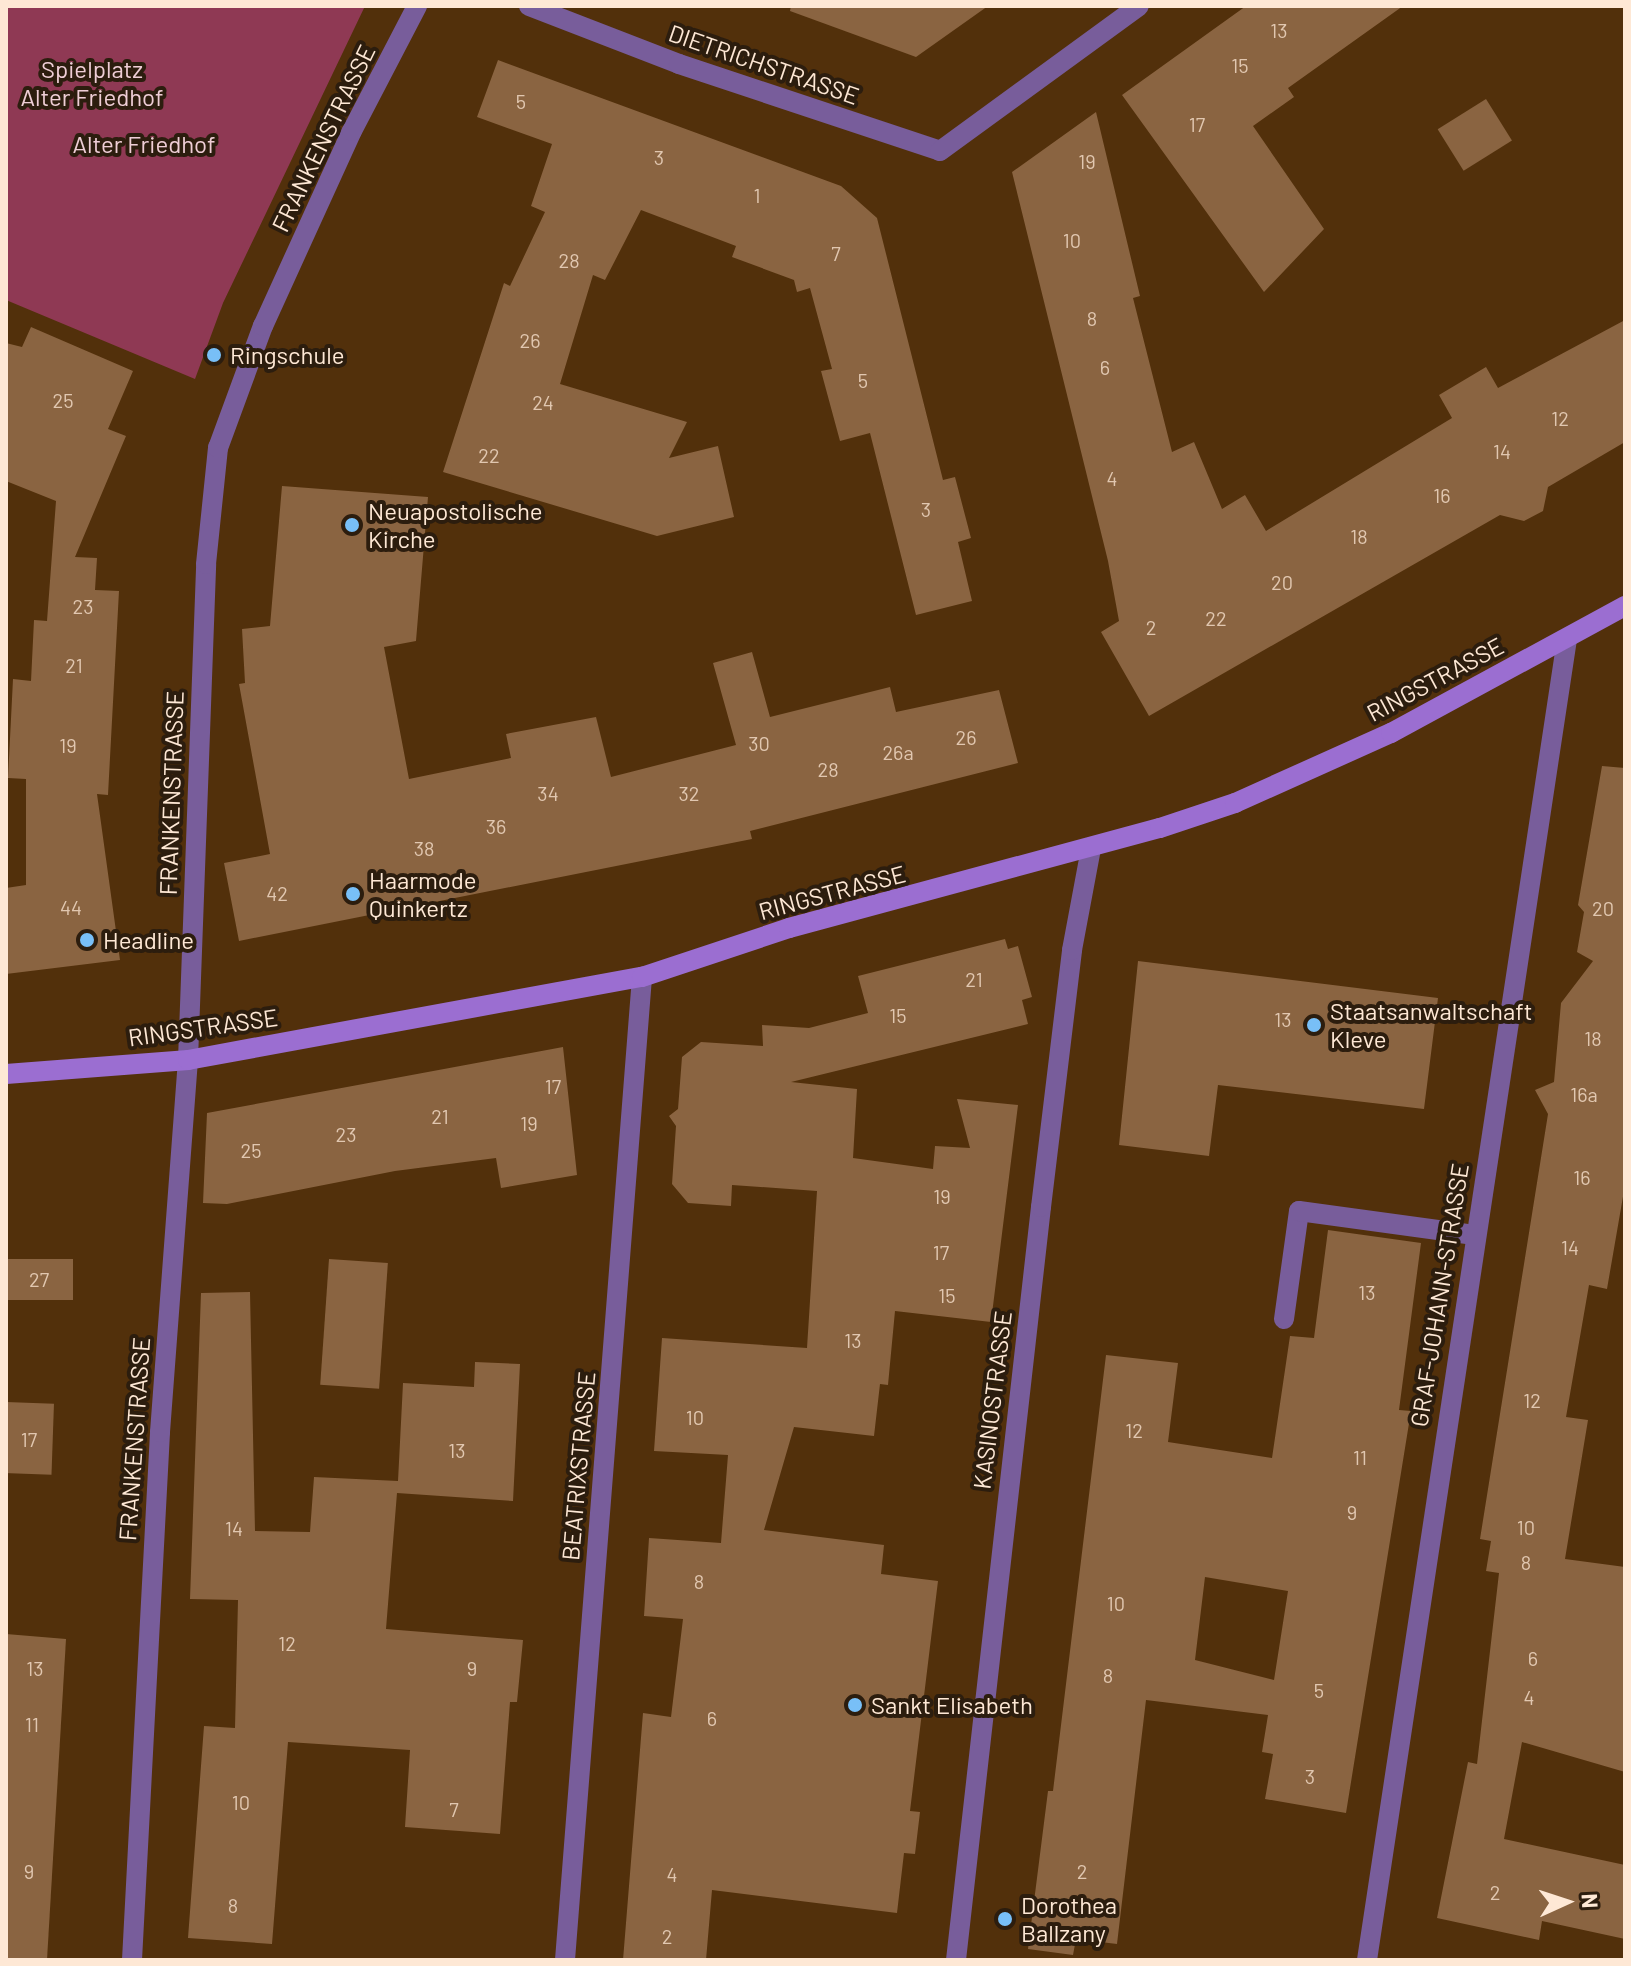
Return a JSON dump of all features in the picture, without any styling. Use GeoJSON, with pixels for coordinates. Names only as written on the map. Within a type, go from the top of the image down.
{"type":"FeatureCollection","features":[{"type":"Feature","properties":{"kind":"main road","name":"RINGSTRASSE"},"geometry":{"type":"LineString","coordinates":[[6,1074],[188,1060],[642,977],[789,928],[1091,848],[1235,803],[1317,768],[1625,606]]}},
{"type":"Feature","properties":{"kind":"street","name":"FRANKENSTRASSE"},"geometry":{"type":"LineString","coordinates":[[132,1960],[160,1432],[188,1060],[206,564],[218,448],[263,326],[417,6]]}},
{"type":"Feature","properties":{"kind":"street","name":"DIETRICHSTRASSE"},"geometry":{"type":"LineString","coordinates":[[529,6],[679,64],[940,151],[1139,6]]}},
{"type":"Feature","properties":{"kind":"street","name":"GRAF-JOHANN-STRASSE"},"geometry":{"type":"LineString","coordinates":[[1367,1960],[1474,1235],[1567,639]]}},
{"type":"Feature","properties":{"kind":"street","name":"KASINOSTRASSE"},"geometry":{"type":"LineString","coordinates":[[956,1960],[1072,950],[1091,848]]}},
{"type":"Feature","properties":{"kind":"street","name":"BEATRIXSTRASSE"},"geometry":{"type":"LineString","coordinates":[[565,1960],[642,977]]}},
{"type":"Feature","properties":{"kind":"street"},"geometry":{"type":"LineString","coordinates":[[1284,1319],[1299,1211],[1474,1235]]}},
{"type":"Feature","properties":{"kind":"green space","name":"Alter Friedhof"},"geometry":{"type":"Polygon","coordinates":[[[6,6],[365,6],[223,303],[195,379],[6,300],[6,6]]]}},
{"type":"Feature","properties":{"kind":"building"},"geometry":{"type":"Polygon","coordinates":[[[791,6],[988,6],[916,57],[790,11],[791,6]]]}},
{"type":"Feature","properties":{"kind":"building"},"geometry":{"type":"Polygon","coordinates":[[[1246,6],[1403,6],[1288,88],[1294,97],[1253,126],[1324,229],[1264,292],[1122,95],[1246,6]]]}},
{"type":"Feature","properties":{"kind":"building"},"geometry":{"type":"Polygon","coordinates":[[[498,60],[841,186],[877,218],[943,480],[955,477],[971,538],[958,542],[972,601],[916,615],[870,433],[840,441],[821,371],[832,369],[810,288],[797,292],[794,280],[732,257],[736,246],[641,210],[605,280],[593,275],[560,384],[687,422],[669,458],[718,446],[734,517],[657,536],[443,472],[504,283],[510,286],[545,212],[531,206],[552,144],[477,117],[498,60]]]}},
{"type":"Feature","properties":{"kind":"building"},"geometry":{"type":"Polygon","coordinates":[[[1486,99],[1512,141],[1464,171],[1438,129],[1486,99]]]}},
{"type":"Feature","properties":{"kind":"building"},"geometry":{"type":"Polygon","coordinates":[[[1096,112],[1140,296],[1133,298],[1172,452],[1194,442],[1222,509],[1245,495],[1266,531],[1452,418],[1439,395],[1486,367],[1498,388],[1625,320],[1625,442],[1548,487],[1543,511],[1524,521],[1500,515],[1149,716],[1101,632],[1119,621],[1108,561],[1012,172],[1096,112]]]}},
{"type":"Feature","properties":{"kind":"building"},"geometry":{"type":"Polygon","coordinates":[[[31,327],[133,371],[108,429],[126,436],[75,557],[97,558],[95,590],[119,591],[108,795],[97,794],[120,960],[6,974],[6,888],[26,885],[26,779],[8,778],[13,679],[31,681],[34,620],[47,621],[56,501],[6,481],[6,343],[22,347],[31,327]]]}},
{"type":"Feature","properties":{"kind":"building"},"geometry":{"type":"Polygon","coordinates":[[[282,486],[428,497],[416,641],[384,647],[409,779],[511,758],[506,734],[596,717],[611,777],[736,745],[713,663],[752,652],[770,717],[890,687],[896,712],[999,690],[1018,763],[750,831],[752,839],[239,941],[224,863],[270,854],[239,684],[245,683],[242,629],[270,626],[282,486]]]}},
{"type":"Feature","properties":{"kind":"building"},"geometry":{"type":"Polygon","coordinates":[[[1602,766],[1625,768],[1625,1185],[1607,1289],[1589,1285],[1566,1417],[1588,1420],[1565,1559],[1625,1567],[1625,1772],[1522,1742],[1504,1839],[1625,1865],[1625,1939],[1542,1921],[1539,1940],[1437,1918],[1468,1762],[1477,1764],[1499,1573],[1486,1571],[1491,1541],[1480,1539],[1548,1114],[1535,1090],[1554,1082],[1561,1003],[1593,961],[1577,952],[1584,912],[1578,905],[1602,766]]]}},
{"type":"Feature","properties":{"kind":"building"},"geometry":{"type":"Polygon","coordinates":[[[1005,939],[1008,949],[1018,946],[1032,997],[1022,1000],[1028,1024],[791,1082],[857,1089],[853,1158],[933,1169],[935,1146],[970,1148],[957,1099],[1018,1105],[991,1322],[895,1311],[888,1385],[880,1384],[874,1436],[794,1427],[764,1530],[884,1545],[881,1574],[938,1581],[910,1811],[920,1812],[915,1854],[904,1853],[897,1913],[712,1890],[706,1960],[623,1960],[643,1713],[671,1717],[683,1619],[644,1616],[649,1538],[721,1543],[728,1455],[654,1451],[662,1338],[807,1348],[817,1191],[732,1185],[731,1206],[688,1203],[672,1184],[676,1126],[669,1116],[678,1109],[682,1057],[701,1042],[763,1046],[762,1025],[809,1028],[868,1013],[858,976],[1005,939]]]}},
{"type":"Feature","properties":{"kind":"building"},"geometry":{"type":"Polygon","coordinates":[[[1138,961],[1438,998],[1424,1109],[1218,1085],[1209,1156],[1119,1145],[1138,961]]]}},
{"type":"Feature","properties":{"kind":"building"},"geometry":{"type":"Polygon","coordinates":[[[563,1047],[577,1175],[501,1188],[496,1158],[395,1171],[227,1204],[203,1203],[207,1113],[563,1047]]]}},
{"type":"Feature","properties":{"kind":"building"},"geometry":{"type":"Polygon","coordinates":[[[1328,1230],[1421,1243],[1399,1410],[1411,1411],[1346,1813],[1265,1799],[1273,1754],[1262,1752],[1268,1715],[1146,1700],[1117,1944],[1076,1939],[1073,1955],[1028,1949],[1048,1791],[1053,1791],[1106,1355],[1178,1363],[1168,1442],[1272,1458],[1290,1336],[1314,1338],[1328,1230]],[[1205,1577],[1195,1660],[1274,1680],[1288,1591],[1205,1577]]]}},
{"type":"Feature","properties":{"kind":"building"},"geometry":{"type":"Polygon","coordinates":[[[6,1259],[73,1259],[73,1300],[6,1300],[6,1259]]]}},
{"type":"Feature","properties":{"kind":"building"},"geometry":{"type":"Polygon","coordinates":[[[329,1259],[388,1263],[379,1389],[320,1385],[329,1259]]]}},
{"type":"Feature","properties":{"kind":"building"},"geometry":{"type":"Polygon","coordinates":[[[250,1292],[255,1531],[310,1532],[314,1477],[398,1481],[403,1383],[474,1387],[475,1362],[520,1364],[513,1501],[397,1493],[386,1629],[523,1640],[517,1702],[510,1702],[500,1834],[405,1827],[410,1750],[288,1742],[272,1944],[188,1938],[204,1726],[235,1728],[238,1600],[190,1599],[201,1293],[250,1292]]]}},
{"type":"Feature","properties":{"kind":"building"},"geometry":{"type":"Polygon","coordinates":[[[6,1402],[54,1404],[51,1475],[6,1473],[6,1402]]]}},
{"type":"Feature","properties":{"kind":"building"},"geometry":{"type":"Polygon","coordinates":[[[6,1634],[66,1639],[47,1960],[6,1960],[6,1634]]]}},
{"type":"Feature","properties":{"kind":"place","name":"Ringschule"},"geometry":{"type":"Point","coordinates":[214,355]}},
{"type":"Feature","properties":{"kind":"place","name":"Neuapostolische Kirche"},"geometry":{"type":"Point","coordinates":[352,525]}},
{"type":"Feature","properties":{"kind":"place","name":"Haarmode Quinkertz"},"geometry":{"type":"Point","coordinates":[353,894]}},
{"type":"Feature","properties":{"kind":"place","name":"Headline"},"geometry":{"type":"Point","coordinates":[87,940]}},
{"type":"Feature","properties":{"kind":"place","name":"Staatsanwaltschaft Kleve"},"geometry":{"type":"Point","coordinates":[1314,1025]}},
{"type":"Feature","properties":{"kind":"place","name":"Sankt Elisabeth"},"geometry":{"type":"Point","coordinates":[855,1705]}},
{"type":"Feature","properties":{"kind":"place","name":"Dorothea Ballzany"},"geometry":{"type":"Point","coordinates":[1005,1919]}},
{"type":"Feature","properties":{"kind":"park label","name":"Spielplatz Alter Friedhof"},"geometry":{"type":"Point","coordinates":[92,83]}}]}
